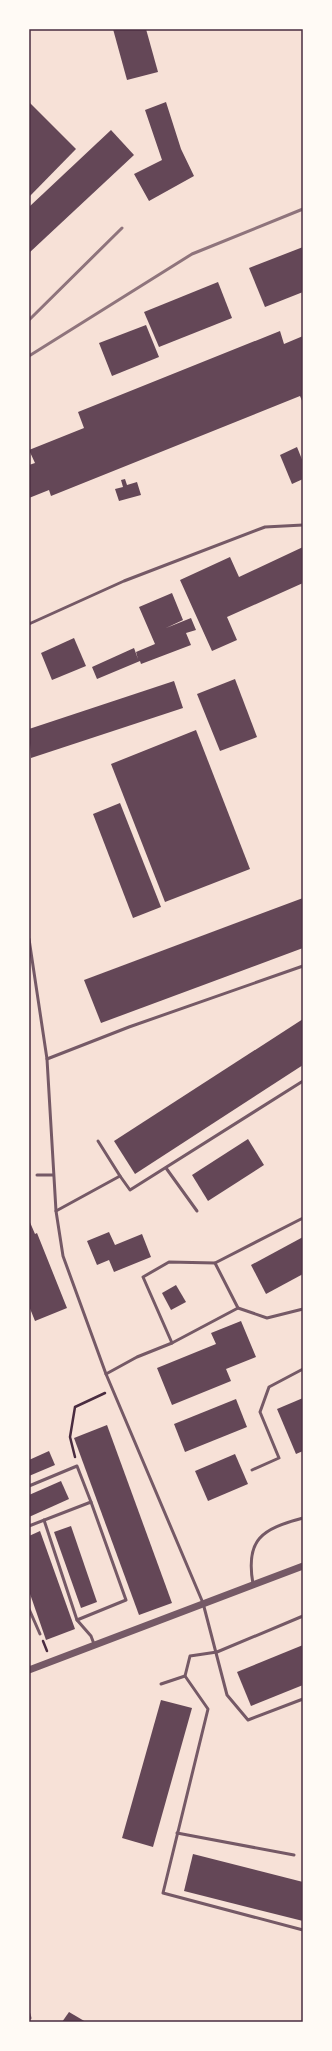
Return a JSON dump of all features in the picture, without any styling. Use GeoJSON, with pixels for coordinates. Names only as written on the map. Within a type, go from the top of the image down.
{"type":"FeatureCollection","features":[{"type":"Feature","properties":{"kind":"street"},"geometry":{"type":"LineString","coordinates":[[29,1670],[94,1644],[303,1566]]}},
{"type":"Feature","properties":{"kind":"lane"},"geometry":{"type":"LineString","coordinates":[[29,624],[124,581],[265,527],[303,525]]}},
{"type":"Feature","properties":{"kind":"lane"},"geometry":{"type":"LineString","coordinates":[[29,939],[47,1059],[53,1175],[56,1211],[63,1256],[112,1390],[203,1603],[227,1695],[248,1720],[303,1699]]}},
{"type":"Feature","properties":{"kind":"lane"},"geometry":{"type":"LineString","coordinates":[[47,1059],[129,1027],[303,966]]}},
{"type":"Feature","properties":{"kind":"lane"},"geometry":{"type":"LineString","coordinates":[[98,1141],[130,1190],[303,1080]]}},
{"type":"Feature","properties":{"kind":"lane"},"geometry":{"type":"LineString","coordinates":[[166,1168],[197,1211]]}},
{"type":"Feature","properties":{"kind":"lane"},"geometry":{"type":"LineString","coordinates":[[37,1175],[53,1175]]}},
{"type":"Feature","properties":{"kind":"lane"},"geometry":{"type":"LineString","coordinates":[[56,1211],[120,1176]]}},
{"type":"Feature","properties":{"kind":"lane"},"geometry":{"type":"LineString","coordinates":[[172,1343],[144,1277],[169,1262],[215,1263],[303,1218]]}},
{"type":"Feature","properties":{"kind":"lane"},"geometry":{"type":"LineString","coordinates":[[215,1263],[238,1308],[267,1318],[303,1309]]}},
{"type":"Feature","properties":{"kind":"lane"},"geometry":{"type":"LineString","coordinates":[[106,1374],[137,1357],[172,1343],[238,1308]]}},
{"type":"Feature","properties":{"kind":"lane"},"geometry":{"type":"LineString","coordinates":[[252,1470],[279,1458],[260,1412],[269,1388],[303,1369]]}},
{"type":"Feature","properties":{"kind":"lane"},"geometry":{"type":"LineString","coordinates":[[29,1486],[77,1466],[91,1502],[126,1600],[77,1620]]}},
{"type":"Feature","properties":{"kind":"lane"},"geometry":{"type":"LineString","coordinates":[[29,1526],[91,1502]]}},
{"type":"Feature","properties":{"kind":"lane"},"geometry":{"type":"LineString","coordinates":[[253,1584],[250,1569],[252,1551],[263,1534],[278,1524],[303,1518]]}},
{"type":"Feature","properties":{"kind":"lane"},"geometry":{"type":"LineString","coordinates":[[44,1520],[77,1620],[91,1636],[94,1644]]}},
{"type":"Feature","properties":{"kind":"lane"},"geometry":{"type":"LineString","coordinates":[[29,1609],[40,1634]]}},
{"type":"Feature","properties":{"kind":"lane"},"geometry":{"type":"LineString","coordinates":[[303,1616],[217,1652],[190,1656],[185,1676],[208,1709],[177,1833],[164,1893],[303,1930]]}},
{"type":"Feature","properties":{"kind":"lane"},"geometry":{"type":"LineString","coordinates":[[161,1684],[185,1676]]}},
{"type":"Feature","properties":{"kind":"lane"},"geometry":{"type":"LineString","coordinates":[[177,1833],[294,1854]]}},
{"type":"Feature","properties":{"kind":"path"},"geometry":{"type":"LineString","coordinates":[[77,1466],[70,1437],[75,1407],[112,1390]]}},
{"type":"Feature","properties":{"kind":"path"},"geometry":{"type":"LineString","coordinates":[[40,1634],[52,1661]]}},
{"type":"Feature","properties":{"kind":"building"},"geometry":{"type":"Polygon","coordinates":[[[113,29],[146,29],[158,72],[127,80],[113,29]]]}},
{"type":"Feature","properties":{"kind":"building"},"geometry":{"type":"Polygon","coordinates":[[[29,102],[76,149],[29,197],[29,102]]]}},
{"type":"Feature","properties":{"kind":"building"},"geometry":{"type":"Polygon","coordinates":[[[166,102],[181,149],[194,176],[149,201],[134,174],[162,160],[145,110],[166,102]]]}},
{"type":"Feature","properties":{"kind":"building"},"geometry":{"type":"Polygon","coordinates":[[[111,130],[134,155],[29,253],[29,207],[111,130]]]}},
{"type":"Feature","properties":{"kind":"building"},"geometry":{"type":"Polygon","coordinates":[[[303,247],[303,292],[265,307],[249,268],[303,247]]]}},
{"type":"Feature","properties":{"kind":"building"},"geometry":{"type":"Polygon","coordinates":[[[218,282],[232,318],[159,347],[144,312],[218,282]]]}},
{"type":"Feature","properties":{"kind":"building"},"geometry":{"type":"Polygon","coordinates":[[[146,325],[159,357],[112,376],[99,343],[146,325]]]}},
{"type":"Feature","properties":{"kind":"building"},"geometry":{"type":"Polygon","coordinates":[[[280,331],[284,344],[303,336],[303,403],[300,396],[51,496],[49,490],[29,498],[29,465],[35,463],[29,450],[84,428],[78,412],[280,331]]]}},
{"type":"Feature","properties":{"kind":"building"},"geometry":{"type":"Polygon","coordinates":[[[297,447],[303,462],[303,479],[292,484],[280,455],[297,447]]]}},
{"type":"Feature","properties":{"kind":"building"},"geometry":{"type":"Polygon","coordinates":[[[125,479],[127,485],[137,482],[141,495],[119,501],[115,489],[123,487],[121,480],[125,479]]]}},
{"type":"Feature","properties":{"kind":"building"},"geometry":{"type":"Polygon","coordinates":[[[303,547],[303,583],[227,617],[237,640],[212,651],[180,580],[230,557],[239,577],[303,547]]]}},
{"type":"Feature","properties":{"kind":"building"},"geometry":{"type":"Polygon","coordinates":[[[172,593],[183,620],[166,628],[191,618],[196,630],[186,633],[191,645],[141,664],[140,661],[97,679],[92,667],[134,648],[138,659],[136,652],[155,644],[139,607],[172,593]]]}},
{"type":"Feature","properties":{"kind":"building"},"geometry":{"type":"Polygon","coordinates":[[[74,638],[86,666],[52,680],[41,653],[74,638]]]}},
{"type":"Feature","properties":{"kind":"building"},"geometry":{"type":"Polygon","coordinates":[[[235,679],[257,737],[220,751],[197,694],[235,679]]]}},
{"type":"Feature","properties":{"kind":"building"},"geometry":{"type":"Polygon","coordinates":[[[174,681],[183,708],[31,758],[29,729],[174,681]]]}},
{"type":"Feature","properties":{"kind":"building"},"geometry":{"type":"Polygon","coordinates":[[[196,730],[250,869],[165,902],[111,764],[196,730]]]}},
{"type":"Feature","properties":{"kind":"building"},"geometry":{"type":"Polygon","coordinates":[[[120,803],[161,907],[133,918],[93,814],[120,803]]]}},
{"type":"Feature","properties":{"kind":"building"},"geometry":{"type":"Polygon","coordinates":[[[303,898],[303,948],[101,1023],[84,980],[303,898]]]}},
{"type":"Feature","properties":{"kind":"building"},"geometry":{"type":"Polygon","coordinates":[[[303,1019],[303,1065],[135,1174],[114,1141],[303,1019]]]}},
{"type":"Feature","properties":{"kind":"building"},"geometry":{"type":"Polygon","coordinates":[[[248,1139],[264,1165],[208,1201],[192,1175],[248,1139]]]}},
{"type":"Feature","properties":{"kind":"building"},"geometry":{"type":"Polygon","coordinates":[[[29,1220],[35,1234],[37,1233],[67,1308],[35,1321],[29,1306],[29,1220]]]}},
{"type":"Feature","properties":{"kind":"building"},"geometry":{"type":"Polygon","coordinates":[[[109,1232],[115,1245],[142,1234],[151,1257],[114,1272],[109,1260],[97,1265],[87,1241],[109,1232]]]}},
{"type":"Feature","properties":{"kind":"building"},"geometry":{"type":"Polygon","coordinates":[[[303,1237],[303,1274],[266,1294],[251,1265],[303,1237]]]}},
{"type":"Feature","properties":{"kind":"building"},"geometry":{"type":"Polygon","coordinates":[[[176,1285],[186,1302],[171,1310],[162,1293],[176,1285]]]}},
{"type":"Feature","properties":{"kind":"building"},"geometry":{"type":"Polygon","coordinates":[[[241,1321],[256,1357],[226,1369],[231,1381],[172,1405],[157,1368],[216,1344],[211,1333],[241,1321]]]}},
{"type":"Feature","properties":{"kind":"building"},"geometry":{"type":"Polygon","coordinates":[[[303,1398],[303,1451],[296,1454],[277,1409],[303,1398]]]}},
{"type":"Feature","properties":{"kind":"building"},"geometry":{"type":"Polygon","coordinates":[[[236,1399],[247,1427],[185,1452],[174,1424],[236,1399]]]}},
{"type":"Feature","properties":{"kind":"building"},"geometry":{"type":"Polygon","coordinates":[[[107,1425],[172,1603],[139,1615],[74,1438],[107,1425]]]}},
{"type":"Feature","properties":{"kind":"building"},"geometry":{"type":"Polygon","coordinates":[[[49,1451],[55,1465],[29,1476],[29,1460],[49,1451]]]}},
{"type":"Feature","properties":{"kind":"building"},"geometry":{"type":"Polygon","coordinates":[[[235,1454],[248,1484],[208,1501],[195,1471],[235,1454]]]}},
{"type":"Feature","properties":{"kind":"building"},"geometry":{"type":"Polygon","coordinates":[[[61,1481],[69,1499],[29,1517],[29,1495],[61,1481]]]}},
{"type":"Feature","properties":{"kind":"building"},"geometry":{"type":"Polygon","coordinates":[[[71,1526],[97,1602],[81,1608],[54,1532],[71,1526]]]}},
{"type":"Feature","properties":{"kind":"building"},"geometry":{"type":"Polygon","coordinates":[[[40,1531],[75,1629],[46,1640],[29,1591],[29,1536],[40,1531]]]}},
{"type":"Feature","properties":{"kind":"building"},"geometry":{"type":"Polygon","coordinates":[[[303,1645],[303,1685],[251,1706],[237,1672],[303,1645]]]}},
{"type":"Feature","properties":{"kind":"building"},"geometry":{"type":"Polygon","coordinates":[[[161,1700],[192,1708],[153,1847],[122,1838],[161,1700]]]}},
{"type":"Feature","properties":{"kind":"building"},"geometry":{"type":"Polygon","coordinates":[[[193,1854],[303,1882],[303,1921],[184,1891],[193,1854]]]}},
{"type":"Feature","properties":{"kind":"building"},"geometry":{"type":"Polygon","coordinates":[[[69,2012],[86,2022],[62,2022],[69,2012]]]}},
{"type":"Feature","properties":{"kind":"railway"},"geometry":{"type":"LineString","coordinates":[[29,356],[192,254],[303,209]]}},
{"type":"Feature","properties":{"kind":"railway"},"geometry":{"type":"LineString","coordinates":[[29,320],[122,228]]}}]}
